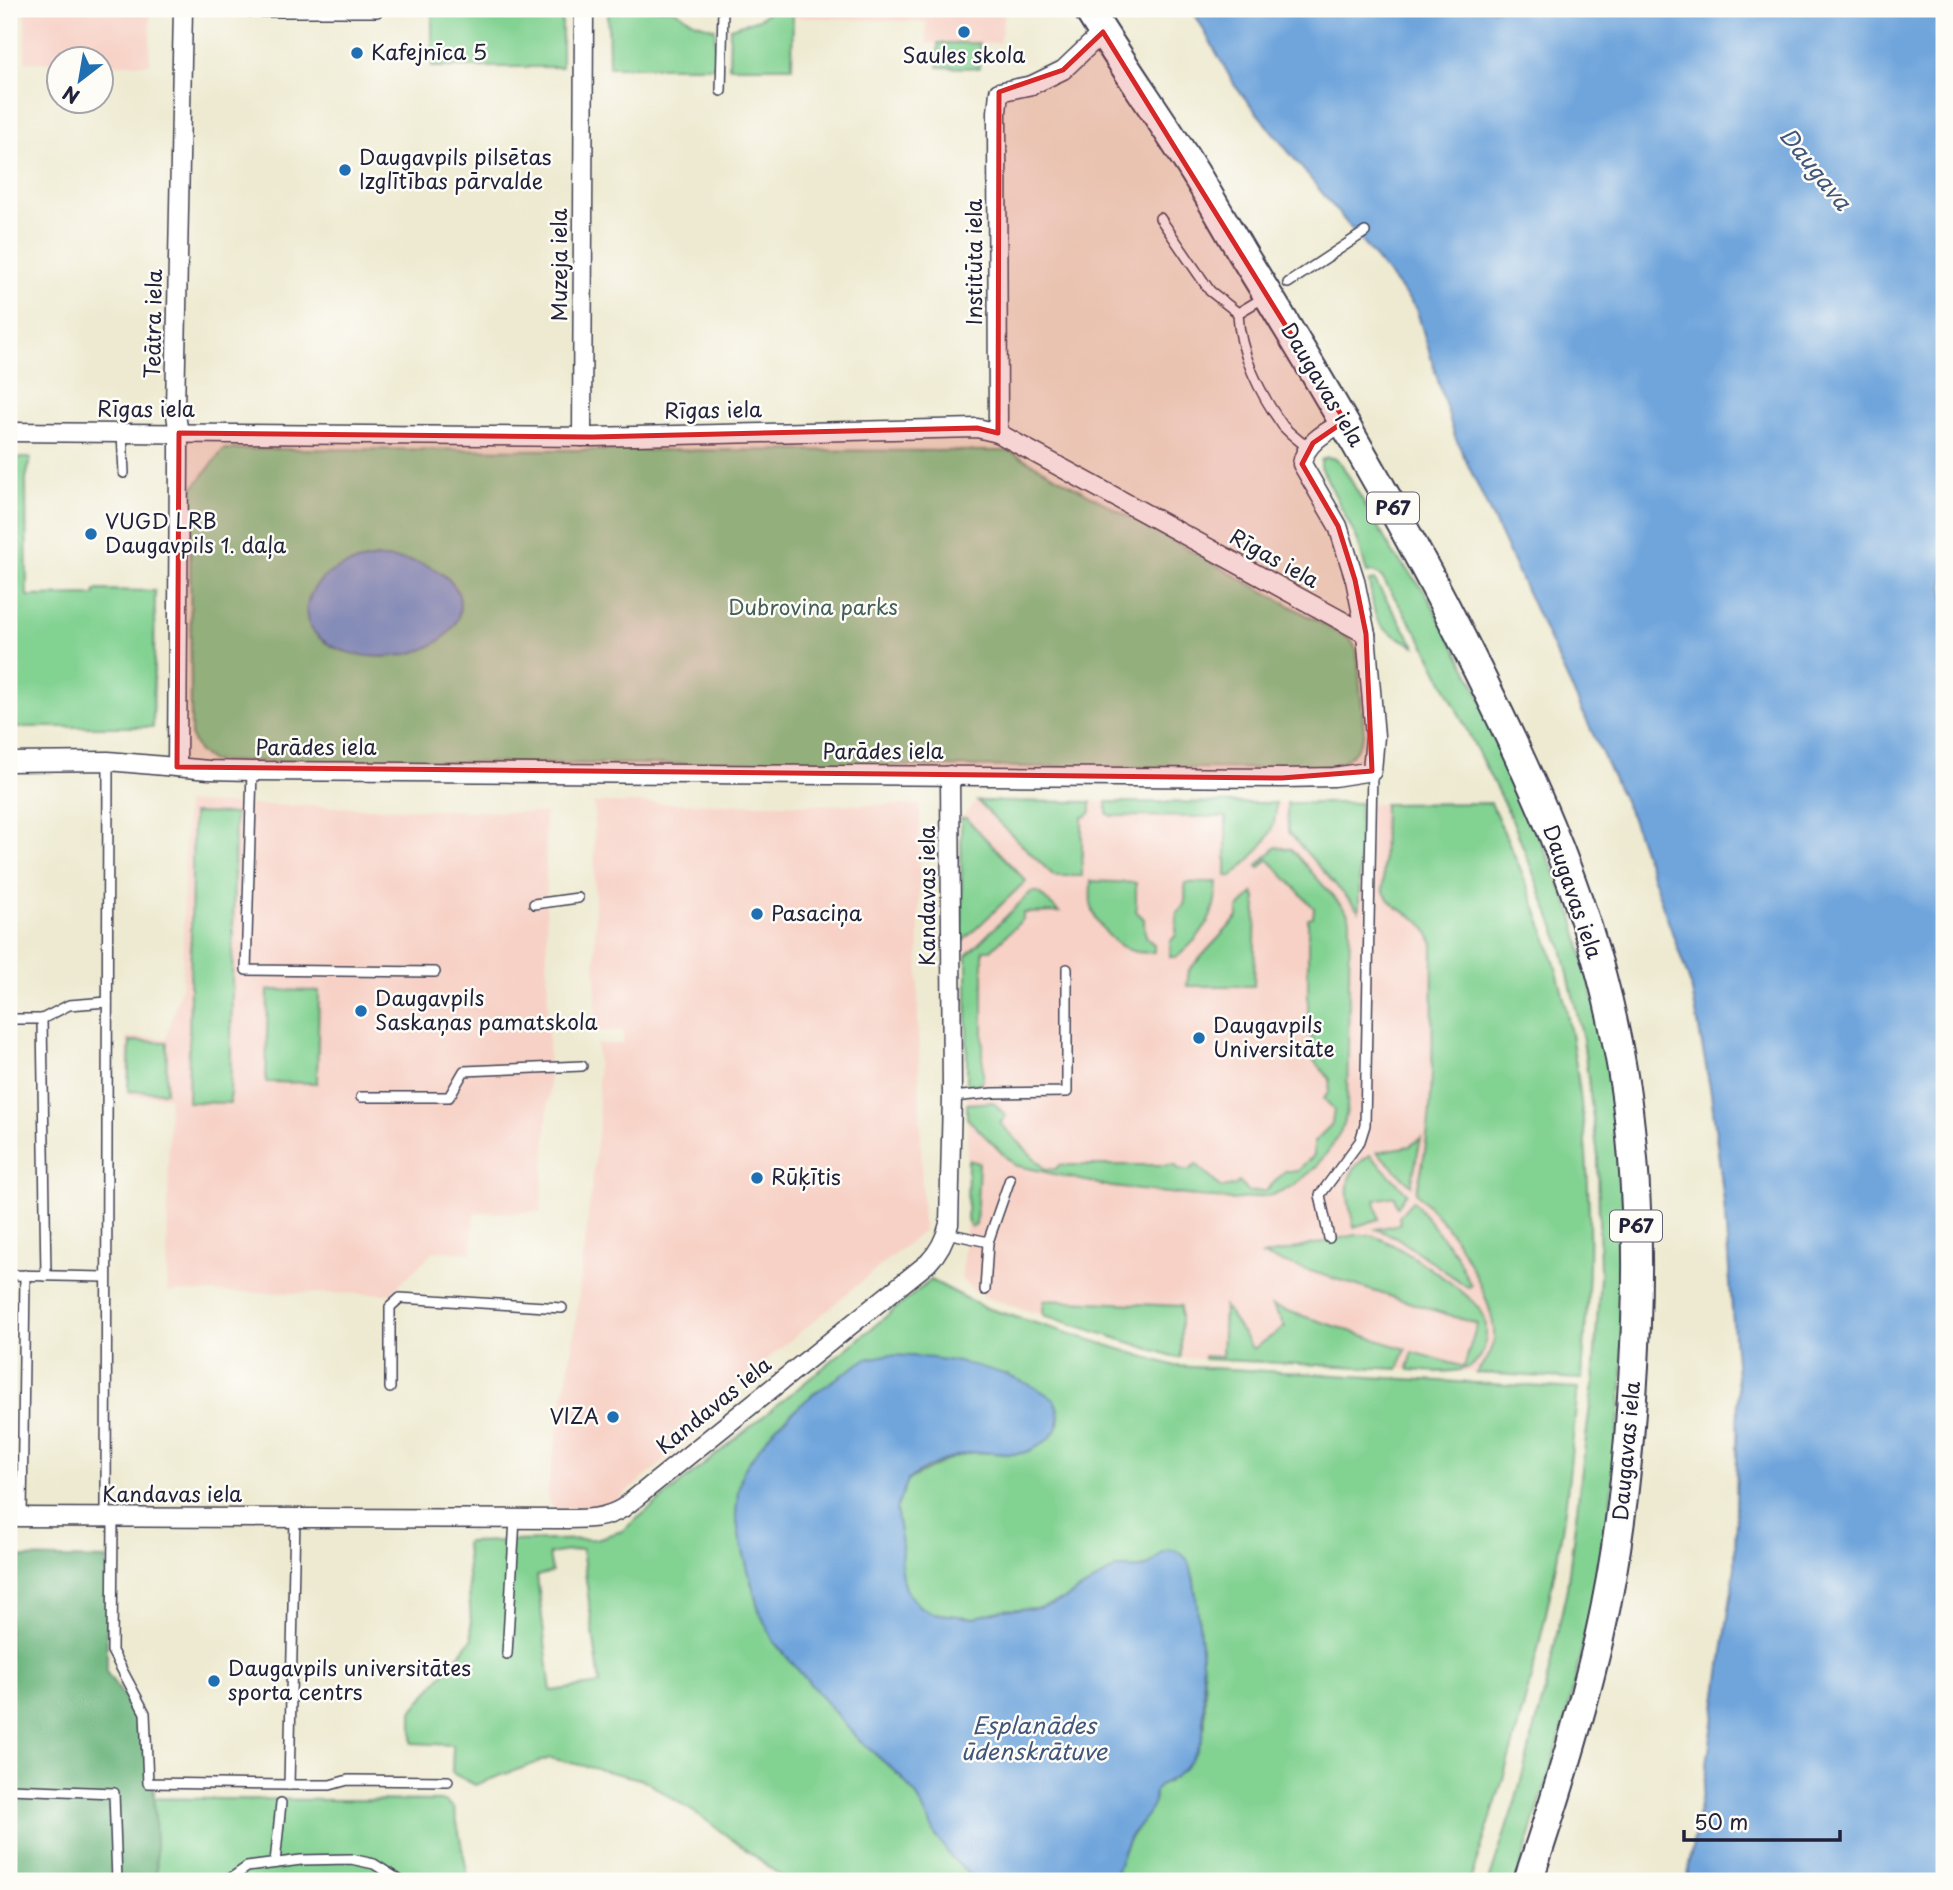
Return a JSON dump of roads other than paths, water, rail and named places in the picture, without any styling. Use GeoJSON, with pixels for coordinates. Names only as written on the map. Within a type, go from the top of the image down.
{"type":"FeatureCollection","features":[{"type":"Feature","properties":{"kind":"main road","name":"Daugavas iela"},"geometry":{"type":"LineString","coordinates":[[1095,21],[1189,164],[1345,421],[1440,595],[1503,719],[1545,814],[1581,910],[1613,1020],[1629,1110],[1635,1181],[1637,1279],[1630,1429],[1619,1536],[1600,1636],[1574,1735],[1528,1881]]}},
{"type":"Feature","properties":{"kind":"street","name":"Teātra iela"},"geometry":{"type":"LineString","coordinates":[[177,767],[179,433],[175,408],[183,9]]}},
{"type":"Feature","properties":{"kind":"street","name":"Muzeja iela"},"geometry":{"type":"LineString","coordinates":[[582,437],[584,9]]}},
{"type":"Feature","properties":{"kind":"street","name":"Institūta iela"},"geometry":{"type":"LineString","coordinates":[[998,433],[999,92],[1032,85],[1063,70],[1095,21]]}},
{"type":"Feature","properties":{"kind":"street"},"geometry":{"type":"LineString","coordinates":[[1345,421],[1327,431],[1308,448],[1302,464],[1338,526],[1350,559],[1366,634],[1375,736],[1372,771]]}},
{"type":"Feature","properties":{"kind":"street","name":"Rīgas iela"},"geometry":{"type":"LineString","coordinates":[[9,432],[582,437],[977,428],[998,433],[1366,634]]}},
{"type":"Feature","properties":{"kind":"street","name":"Parādes iela"},"geometry":{"type":"LineString","coordinates":[[9,762],[108,761],[252,771],[1282,778],[1334,777],[1372,771]]}},
{"type":"Feature","properties":{"kind":"street","name":"Kandavas iela"},"geometry":{"type":"LineString","coordinates":[[15,1517],[595,1519],[623,1508],[921,1268],[938,1253],[947,1233],[950,1224],[952,1097],[950,775]]}},
{"type":"Feature","properties":{"kind":"lane"},"geometry":{"type":"LineString","coordinates":[[251,9],[251,12],[377,12],[377,9]]}},
{"type":"Feature","properties":{"kind":"lane"},"geometry":{"type":"LineString","coordinates":[[722,90],[723,9]]}},
{"type":"Feature","properties":{"kind":"lane"},"geometry":{"type":"LineString","coordinates":[[1160,218],[1210,291],[1238,313],[1241,342],[1262,390],[1283,425],[1308,448]]}},
{"type":"Feature","properties":{"kind":"lane"},"geometry":{"type":"LineString","coordinates":[[1288,283],[1365,232]]}},
{"type":"Feature","properties":{"kind":"lane"},"geometry":{"type":"LineString","coordinates":[[1238,313],[1258,301]]}},
{"type":"Feature","properties":{"kind":"lane"},"geometry":{"type":"LineString","coordinates":[[122,433],[124,473]]}},
{"type":"Feature","properties":{"kind":"lane"},"geometry":{"type":"LineString","coordinates":[[108,761],[105,1277],[112,1651],[145,1713],[148,1783],[330,1785],[348,1780],[449,1781]]}},
{"type":"Feature","properties":{"kind":"lane"},"geometry":{"type":"LineString","coordinates":[[252,771],[246,970],[435,972]]}},
{"type":"Feature","properties":{"kind":"lane"},"geometry":{"type":"LineString","coordinates":[[1329,1238],[1320,1195],[1360,1141],[1365,1125],[1372,771]]}},
{"type":"Feature","properties":{"kind":"lane"},"geometry":{"type":"LineString","coordinates":[[534,904],[578,898]]}},
{"type":"Feature","properties":{"kind":"lane"},"geometry":{"type":"LineString","coordinates":[[952,1097],[993,1093],[1067,1092],[1067,969]]}},
{"type":"Feature","properties":{"kind":"lane"},"geometry":{"type":"LineString","coordinates":[[9,1020],[41,1019],[69,1005],[107,1002]]}},
{"type":"Feature","properties":{"kind":"lane"},"geometry":{"type":"LineString","coordinates":[[41,1019],[46,1276]]}},
{"type":"Feature","properties":{"kind":"lane"},"geometry":{"type":"LineString","coordinates":[[361,1097],[449,1097],[464,1071],[582,1066]]}},
{"type":"Feature","properties":{"kind":"lane"},"geometry":{"type":"LineString","coordinates":[[985,1290],[988,1242],[1010,1179]]}},
{"type":"Feature","properties":{"kind":"lane"},"geometry":{"type":"LineString","coordinates":[[947,1233],[988,1242]]}},
{"type":"Feature","properties":{"kind":"lane"},"geometry":{"type":"LineString","coordinates":[[9,1275],[105,1277]]}},
{"type":"Feature","properties":{"kind":"lane"},"geometry":{"type":"LineString","coordinates":[[15,1517],[25,1275]]}},
{"type":"Feature","properties":{"kind":"lane"},"geometry":{"type":"LineString","coordinates":[[390,1388],[390,1307],[400,1298],[562,1308]]}},
{"type":"Feature","properties":{"kind":"lane"},"geometry":{"type":"LineString","coordinates":[[289,1785],[295,1518]]}},
{"type":"Feature","properties":{"kind":"lane"},"geometry":{"type":"LineString","coordinates":[[507,1654],[520,1519]]}},
{"type":"Feature","properties":{"kind":"lane"},"geometry":{"type":"LineString","coordinates":[[9,1789],[114,1793],[117,1881]]}},
{"type":"Feature","properties":{"kind":"lane"},"geometry":{"type":"LineString","coordinates":[[275,1863],[281,1803]]}},
{"type":"Feature","properties":{"kind":"lane"},"geometry":{"type":"LineString","coordinates":[[227,1881],[247,1867],[300,1860],[351,1859],[374,1864],[401,1881]]}},
{"type":"Feature","properties":{"kind":"water","name":"Daugava"},"geometry":{"type":"Polygon","coordinates":[[[1192,9],[1944,9],[1944,1881],[1686,1881],[1706,1772],[1735,1567],[1738,1390],[1724,1202],[1711,1093],[1691,986],[1631,816],[1455,437],[1416,308],[1235,86],[1192,9]]]}},
{"type":"Feature","properties":{"kind":"water"},"geometry":{"type":"Polygon","coordinates":[[[377,558],[419,563],[439,572],[454,586],[459,597],[459,613],[444,637],[421,650],[394,656],[365,656],[338,649],[318,637],[307,619],[310,596],[315,587],[338,568],[377,558]]]}},
{"type":"Feature","properties":{"kind":"water","name":"Esplanādes ūdenskrātuve"},"geometry":{"type":"Polygon","coordinates":[[[887,1355],[952,1361],[996,1371],[1054,1399],[1059,1415],[1053,1433],[1034,1448],[1013,1454],[974,1452],[961,1455],[929,1467],[908,1480],[896,1509],[902,1544],[901,1572],[905,1589],[920,1607],[932,1613],[974,1618],[1002,1610],[1039,1608],[1063,1600],[1115,1569],[1146,1567],[1168,1550],[1177,1551],[1189,1562],[1196,1595],[1201,1652],[1204,1709],[1201,1742],[1194,1756],[1180,1772],[1156,1788],[1152,1807],[1127,1842],[1111,1881],[977,1881],[952,1858],[937,1838],[917,1796],[900,1776],[856,1737],[774,1642],[759,1611],[736,1515],[743,1471],[776,1427],[813,1394],[866,1359],[887,1355]]]}},
{"type":"Feature","properties":{"kind":"place","name":"Saules skola"},"geometry":{"type":"Point","coordinates":[964,32]}},
{"type":"Feature","properties":{"kind":"place","name":"Kafejnīca 5"},"geometry":{"type":"Point","coordinates":[357,53]}},
{"type":"Feature","properties":{"kind":"place","name":"Daugavpils pilsētas Izglītības pārvalde"},"geometry":{"type":"Point","coordinates":[345,170]}},
{"type":"Feature","properties":{"kind":"place","name":"VUGD LRB Daugavpils 1. daļa"},"geometry":{"type":"Point","coordinates":[91,534]}},
{"type":"Feature","properties":{"kind":"place","name":"Pasaciņa"},"geometry":{"type":"Point","coordinates":[757,914]}},
{"type":"Feature","properties":{"kind":"place","name":"Daugavpils Saskaņas pamatskola"},"geometry":{"type":"Point","coordinates":[361,1011]}},
{"type":"Feature","properties":{"kind":"place","name":"Daugavpils Universitāte"},"geometry":{"type":"Point","coordinates":[1199,1038]}},
{"type":"Feature","properties":{"kind":"place","name":"Rūķītis"},"geometry":{"type":"Point","coordinates":[757,1178]}},
{"type":"Feature","properties":{"kind":"place","name":"VIZA"},"geometry":{"type":"Point","coordinates":[613,1417]}},
{"type":"Feature","properties":{"kind":"place","name":"Daugavpils universitātes sporta centrs"},"geometry":{"type":"Point","coordinates":[214,1681]}},
{"type":"Feature","properties":{"kind":"park label","name":"Dubrovina parks"},"geometry":{"type":"Point","coordinates":[813,608]}}]}
